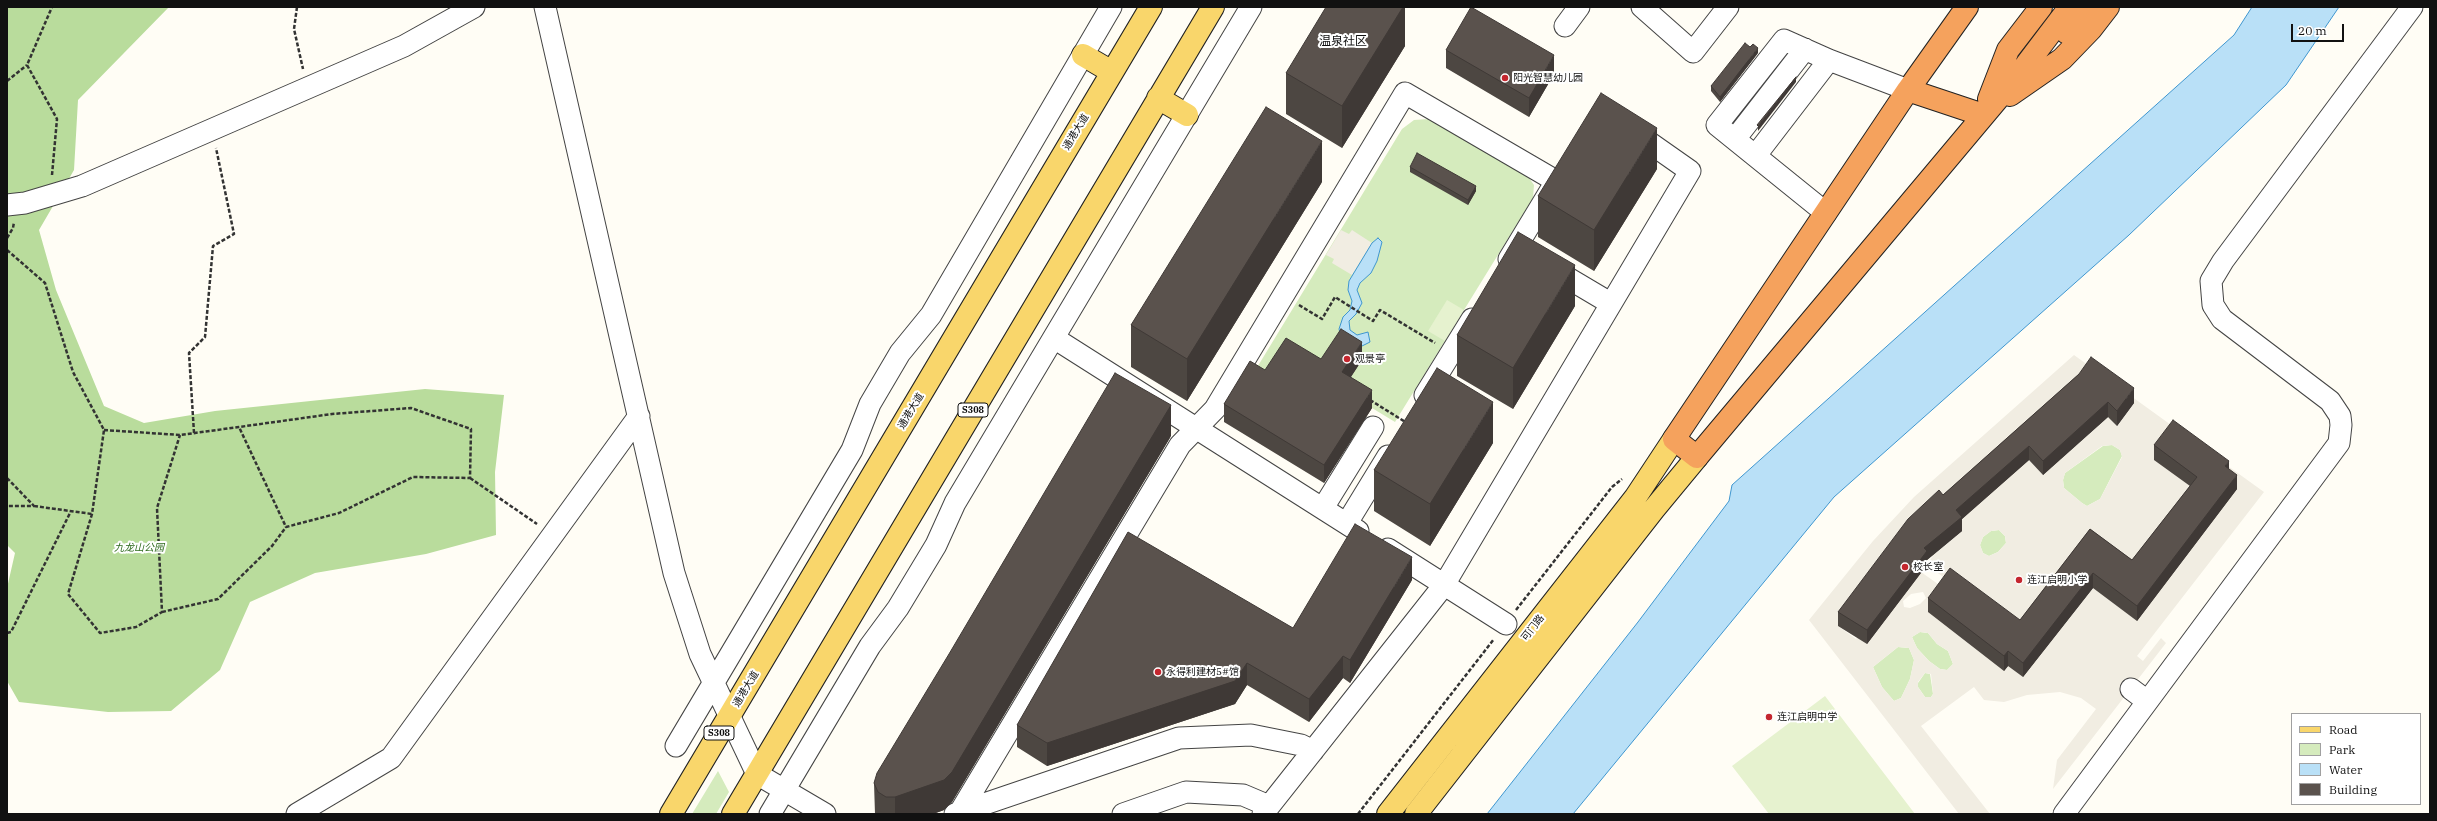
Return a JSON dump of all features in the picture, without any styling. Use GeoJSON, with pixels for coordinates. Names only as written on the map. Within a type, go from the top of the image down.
{"type":"FeatureCollection","features":[{"type":"Feature","properties":{"kind":"highway"},"geometry":{"type":"LineString","coordinates":[[1967,7],[1908,90],[1674,440],[1697,457],[1983,115],[2070,7]]}},
{"type":"Feature","properties":{"kind":"highway"},"geometry":{"type":"LineString","coordinates":[[1983,115],[2008,50],[2040,7]]}},
{"type":"Feature","properties":{"kind":"highway"},"geometry":{"type":"LineString","coordinates":[[1983,115],[2018,55],[2055,7]]}},
{"type":"Feature","properties":{"kind":"highway"},"geometry":{"type":"LineString","coordinates":[[1983,115],[2042,65],[2088,7]]}},
{"type":"Feature","properties":{"kind":"highway"},"geometry":{"type":"LineString","coordinates":[[1983,115],[2062,59],[2091,29],[2108,7]]}},
{"type":"Feature","properties":{"kind":"highway"},"geometry":{"type":"LineString","coordinates":[[1908,90],[1983,115]]}},
{"type":"Feature","properties":{"kind":"main road","name":"通港大道"},"geometry":{"type":"LineString","coordinates":[[670,810],[730,716],[1151,7]]}},
{"type":"Feature","properties":{"kind":"main road","name":"S308"},"geometry":{"type":"LineString","coordinates":[[733,814],[1213,7]]}},
{"type":"Feature","properties":{"kind":"main road"},"geometry":{"type":"LineString","coordinates":[[1083,55],[1112,72]]}},
{"type":"Feature","properties":{"kind":"main road"},"geometry":{"type":"LineString","coordinates":[[1158,98],[1187,115]]}},
{"type":"Feature","properties":{"kind":"main road","name":"可门路"},"geometry":{"type":"LineString","coordinates":[[1388,814],[1635,498],[1674,440]]}},
{"type":"Feature","properties":{"kind":"main road"},"geometry":{"type":"LineString","coordinates":[[1416,814],[1654,509],[1697,457]]}},
{"type":"Feature","properties":{"kind":"street"},"geometry":{"type":"LineString","coordinates":[[7,205],[25,203],[82,186],[212,128],[404,46],[474,7]]}},
{"type":"Feature","properties":{"kind":"street"},"geometry":{"type":"LineString","coordinates":[[545,7],[674,573],[700,654],[757,774],[825,814]]}},
{"type":"Feature","properties":{"kind":"street"},"geometry":{"type":"LineString","coordinates":[[676,746],[852,450],[870,404],[900,353],[931,315],[1111,7]]}},
{"type":"Feature","properties":{"kind":"street"},"geometry":{"type":"LineString","coordinates":[[770,814],[870,646],[898,608],[936,545],[955,503],[1251,7]]}},
{"type":"Feature","properties":{"kind":"street"},"geometry":{"type":"LineString","coordinates":[[1565,26],[1579,7]]}},
{"type":"Feature","properties":{"kind":"street"},"geometry":{"type":"LineString","coordinates":[[1642,7],[1693,52],[1728,7]]}},
{"type":"Feature","properties":{"kind":"street"},"geometry":{"type":"LineString","coordinates":[[2064,814],[2139,695],[2335,451],[2341,435],[2340,416],[2330,401],[2217,313],[2211,296],[2212,281],[2223,261],[2412,7]]}},
{"type":"Feature","properties":{"kind":"street"},"geometry":{"type":"LineString","coordinates":[[1826,213],[1717,125],[1784,40],[1828,60],[1908,90]]}},
{"type":"Feature","properties":{"kind":"street"},"geometry":{"type":"LineString","coordinates":[[1756,155],[1828,60]]}},
{"type":"Feature","properties":{"kind":"street"},"geometry":{"type":"LineString","coordinates":[[958,813],[1180,445],[1215,409],[1283,296],[1327,238],[1405,93],[1556,181]]}},
{"type":"Feature","properties":{"kind":"street"},"geometry":{"type":"LineString","coordinates":[[1123,814],[1186,792],[1243,795],[1266,810],[1444,585],[1610,303],[1690,172],[1620,121]]}},
{"type":"Feature","properties":{"kind":"street"},"geometry":{"type":"LineString","coordinates":[[1500,274],[1568,161]]}},
{"type":"Feature","properties":{"kind":"street"},"geometry":{"type":"LineString","coordinates":[[1516,247],[1610,303]]}},
{"type":"Feature","properties":{"kind":"street"},"geometry":{"type":"LineString","coordinates":[[1347,523],[1484,300]]}},
{"type":"Feature","properties":{"kind":"street"},"geometry":{"type":"LineString","coordinates":[[1054,338],[1506,624]]}},
{"type":"Feature","properties":{"kind":"street"},"geometry":{"type":"LineString","coordinates":[[297,814],[391,758],[639,416]]}},
{"type":"Feature","properties":{"kind":"street"},"geometry":{"type":"LineString","coordinates":[[1322,508],[1373,427]]}},
{"type":"Feature","properties":{"kind":"street"},"geometry":{"type":"LineString","coordinates":[[958,813],[1179,738],[1251,735],[1301,745],[1313,751]]}},
{"type":"Feature","properties":{"kind":"path"},"geometry":{"type":"LineString","coordinates":[[7,81],[27,65],[52,7]]}},
{"type":"Feature","properties":{"kind":"path"},"geometry":{"type":"LineString","coordinates":[[296,7],[294,29],[308,87]]}},
{"type":"Feature","properties":{"kind":"path"},"geometry":{"type":"LineString","coordinates":[[27,65],[57,119],[54,166],[47,197]]}},
{"type":"Feature","properties":{"kind":"path"},"geometry":{"type":"LineString","coordinates":[[194,433],[189,353],[205,336],[213,246],[234,234],[212,128]]}},
{"type":"Feature","properties":{"kind":"path"},"geometry":{"type":"LineString","coordinates":[[7,250],[45,283],[73,372],[104,430],[92,514],[68,594],[100,633],[136,627],[162,612],[218,599],[272,546],[286,527],[339,514],[413,477],[470,478],[514,506],[552,536]]}},
{"type":"Feature","properties":{"kind":"path"},"geometry":{"type":"LineString","coordinates":[[1283,296],[1322,319],[1335,297],[1372,321],[1380,310],[1451,353]]}},
{"type":"Feature","properties":{"kind":"path"},"geometry":{"type":"LineString","coordinates":[[1368,399],[1404,430]]}},
{"type":"Feature","properties":{"kind":"path"},"geometry":{"type":"LineString","coordinates":[[104,430],[180,435],[332,414],[410,408],[471,428],[470,478]]}},
{"type":"Feature","properties":{"kind":"path"},"geometry":{"type":"LineString","coordinates":[[239,427],[286,527]]}},
{"type":"Feature","properties":{"kind":"path"},"geometry":{"type":"LineString","coordinates":[[162,612],[157,508],[180,435]]}},
{"type":"Feature","properties":{"kind":"path"},"geometry":{"type":"LineString","coordinates":[[7,478],[34,506]]}},
{"type":"Feature","properties":{"kind":"path"},"geometry":{"type":"LineString","coordinates":[[7,506],[34,506],[92,514]]}},
{"type":"Feature","properties":{"kind":"path"},"geometry":{"type":"LineString","coordinates":[[7,633],[11,632],[71,511]]}},
{"type":"Feature","properties":{"kind":"green space","name":"九龙山公园"},"geometry":{"type":"Polygon","coordinates":[[[7,7],[169,7],[78,100],[74,170],[39,230],[56,290],[104,406],[144,423],[215,411],[425,389],[504,395],[495,472],[496,535],[426,554],[315,573],[250,602],[220,670],[171,711],[108,712],[19,702],[7,681],[7,588],[15,553],[7,545],[7,7]]]}},
{"type":"Feature","properties":{"kind":"green space"},"geometry":{"type":"Polygon","coordinates":[[[1428,119],[1527,175],[1534,185],[1533,198],[1395,422],[1372,408],[1265,388],[1250,379],[1402,129],[1414,120],[1428,119]]]}},
{"type":"Feature","properties":{"kind":"green space"},"geometry":{"type":"Polygon","coordinates":[[[1447,300],[1464,310],[1445,341],[1428,331],[1447,300]]]}},
{"type":"Feature","properties":{"kind":"green space"},"geometry":{"type":"Polygon","coordinates":[[[2112,445],[2120,450],[2122,456],[2100,499],[2087,506],[2064,488],[2063,480],[2065,473],[2103,446],[2112,445]]]}},
{"type":"Feature","properties":{"kind":"green space"},"geometry":{"type":"Polygon","coordinates":[[[1999,530],[2005,536],[2006,543],[1998,552],[1989,556],[1983,553],[1980,545],[1983,537],[1991,531],[1999,530]]]}},
{"type":"Feature","properties":{"kind":"green space"},"geometry":{"type":"Polygon","coordinates":[[[1920,632],[1928,633],[1937,644],[1948,651],[1953,664],[1947,670],[1940,669],[1929,661],[1917,648],[1912,637],[1920,632]]]}},
{"type":"Feature","properties":{"kind":"green space"},"geometry":{"type":"Polygon","coordinates":[[[1898,647],[1909,648],[1914,660],[1910,679],[1901,698],[1894,701],[1882,687],[1873,667],[1898,647]]]}},
{"type":"Feature","properties":{"kind":"green space"},"geometry":{"type":"Polygon","coordinates":[[[1925,673],[1930,674],[1933,694],[1931,697],[1925,697],[1918,687],[1918,683],[1925,673]]]}},
{"type":"Feature","properties":{"kind":"green space"},"geometry":{"type":"Polygon","coordinates":[[[1825,696],[1915,814],[1769,814],[1732,766],[1825,696]]]}},
{"type":"Feature","properties":{"kind":"green space"},"geometry":{"type":"Polygon","coordinates":[[[718,771],[729,792],[716,814],[692,814],[718,771]]]}},
{"type":"Feature","properties":{"kind":"shaded area"},"geometry":{"type":"Polygon","coordinates":[[[1341,230],[1349,234],[1352,230],[1372,243],[1352,275],[1332,263],[1334,259],[1326,255],[1341,230]]]}},
{"type":"Feature","properties":{"kind":"shaded area"},"geometry":{"type":"Polygon","coordinates":[[[2074,355],[2264,492],[2137,656],[2143,661],[2161,638],[2166,643],[2053,789],[2057,760],[2096,709],[2081,698],[2060,692],[2027,695],[2004,702],[1984,700],[1974,687],[1921,726],[1990,814],[1959,814],[1809,620],[1873,541],[1914,497],[2074,355]],[[2091,371],[2029,460],[2043,475],[2108,417],[2117,426],[2134,403],[2091,371]],[[2112,445],[2102,446],[2065,473],[2063,480],[2064,488],[2087,506],[2100,499],[2122,457],[2120,450],[2112,445]],[[2193,489],[2125,584],[2104,568],[2020,634],[1927,565],[1934,554],[1962,531],[1838,626],[1856,639],[1921,572],[1945,589],[2004,670],[2008,666],[2023,677],[2101,578],[2112,602],[2137,620],[2193,489]],[[1999,530],[1991,531],[1983,537],[1980,545],[1983,553],[1989,556],[1998,552],[2006,543],[2005,536],[1999,530]],[[1923,592],[1911,594],[1903,601],[1904,607],[1910,608],[1920,604],[1926,598],[1923,592]],[[1920,632],[1912,637],[1917,648],[1929,661],[1940,669],[1947,670],[1953,664],[1948,651],[1937,644],[1928,633],[1920,632]],[[1898,647],[1873,667],[1882,687],[1894,701],[1901,698],[1910,679],[1914,660],[1909,648],[1898,647]],[[1925,673],[1918,682],[1918,687],[1925,697],[1931,697],[1933,694],[1931,674],[1925,673]]]}},
{"type":"Feature","properties":{"kind":"water"},"geometry":{"type":"Polygon","coordinates":[[[2252,7],[2339,7],[2286,85],[2129,235],[1834,497],[1573,814],[1487,814],[1638,622],[1729,501],[1732,485],[2234,35],[2252,7]]]}},
{"type":"Feature","properties":{"kind":"water"},"geometry":{"type":"Polygon","coordinates":[[[1378,238],[1382,242],[1377,261],[1371,273],[1360,283],[1357,290],[1362,303],[1356,314],[1349,321],[1350,330],[1357,335],[1368,332],[1370,342],[1360,347],[1341,337],[1339,329],[1343,317],[1350,310],[1352,301],[1348,290],[1349,281],[1372,243],[1378,238]]]}},
{"type":"Feature","properties":{"kind":"building"},"geometry":{"type":"Polygon","coordinates":[[[1326,7],[1403,7],[1342,106],[1286,73],[1326,7]]]}},
{"type":"Feature","properties":{"kind":"building"},"geometry":{"type":"Polygon","coordinates":[[[1471,7],[1554,55],[1529,98],[1446,50],[1471,7]]]}},
{"type":"Feature","properties":{"kind":"building"},"geometry":{"type":"Polygon","coordinates":[[[1745,43],[1750,47],[1753,44],[1758,48],[1720,97],[1711,86],[1745,43]]]}},
{"type":"Feature","properties":{"kind":"building"},"geometry":{"type":"Polygon","coordinates":[[[1796,77],[1758,126],[1757,125],[1796,77]]]}},
{"type":"Feature","properties":{"kind":"building"},"geometry":{"type":"Polygon","coordinates":[[[1601,93],[1657,128],[1594,230],[1538,196],[1601,93]]]}},
{"type":"Feature","properties":{"kind":"building"},"geometry":{"type":"Polygon","coordinates":[[[1266,107],[1322,141],[1187,359],[1131,325],[1266,107]]]}},
{"type":"Feature","properties":{"kind":"building"},"geometry":{"type":"Polygon","coordinates":[[[1417,153],[1476,186],[1468,200],[1410,167],[1417,153]]]}},
{"type":"Feature","properties":{"kind":"building"},"geometry":{"type":"Polygon","coordinates":[[[1518,232],[1575,265],[1513,368],[1457,335],[1518,232]]]}},
{"type":"Feature","properties":{"kind":"building"},"geometry":{"type":"Polygon","coordinates":[[[1341,329],[1362,342],[1342,372],[1372,390],[1324,465],[1224,404],[1250,361],[1265,370],[1286,338],[1321,359],[1341,329]]]}},
{"type":"Feature","properties":{"kind":"building"},"geometry":{"type":"Polygon","coordinates":[[[2091,357],[2134,388],[2117,411],[2108,402],[2043,461],[2029,446],[1956,510],[1962,517],[1924,548],[1927,551],[1867,630],[1838,612],[1908,519],[1939,490],[1943,495],[2079,374],[2091,357]]]}},
{"type":"Feature","properties":{"kind":"building"},"geometry":{"type":"Polygon","coordinates":[[[1437,368],[1493,402],[1430,504],[1374,470],[1437,368]]]}},
{"type":"Feature","properties":{"kind":"building"},"geometry":{"type":"Polygon","coordinates":[[[1115,373],[1171,405],[952,772],[944,780],[895,797],[886,797],[878,792],[874,783],[877,773],[1115,373]]]}},
{"type":"Feature","properties":{"kind":"building"},"geometry":{"type":"Polygon","coordinates":[[[2173,420],[2229,461],[2225,466],[2237,475],[2137,606],[2093,573],[2023,663],[2008,651],[2004,656],[1928,598],[1950,568],[2020,620],[2090,529],[2132,560],[2197,477],[2154,445],[2173,420]]]}},
{"type":"Feature","properties":{"kind":"building"},"geometry":{"type":"Polygon","coordinates":[[[1355,524],[1412,557],[1350,660],[1343,656],[1309,699],[1247,663],[1235,681],[1047,743],[1017,725],[1128,532],[1293,628],[1355,524]]]}},
{"type":"Feature","properties":{"kind":"place","name":"阳光智慧幼儿园"},"geometry":{"type":"Point","coordinates":[1505,78]}},
{"type":"Feature","properties":{"kind":"place","name":"观景亭"},"geometry":{"type":"Point","coordinates":[1347,359]}},
{"type":"Feature","properties":{"kind":"place","name":"校长室"},"geometry":{"type":"Point","coordinates":[1905,567]}},
{"type":"Feature","properties":{"kind":"place","name":"连江启明小学"},"geometry":{"type":"Point","coordinates":[2019,580]}},
{"type":"Feature","properties":{"kind":"place","name":"永得利建材5#馆"},"geometry":{"type":"Point","coordinates":[1158,672]}},
{"type":"Feature","properties":{"kind":"place","name":"连江启明中学"},"geometry":{"type":"Point","coordinates":[1769,717]}},
{"type":"Feature","properties":{"kind":"district","name":"温泉社区"},"geometry":{"type":"Point","coordinates":[1343,42]}}]}
